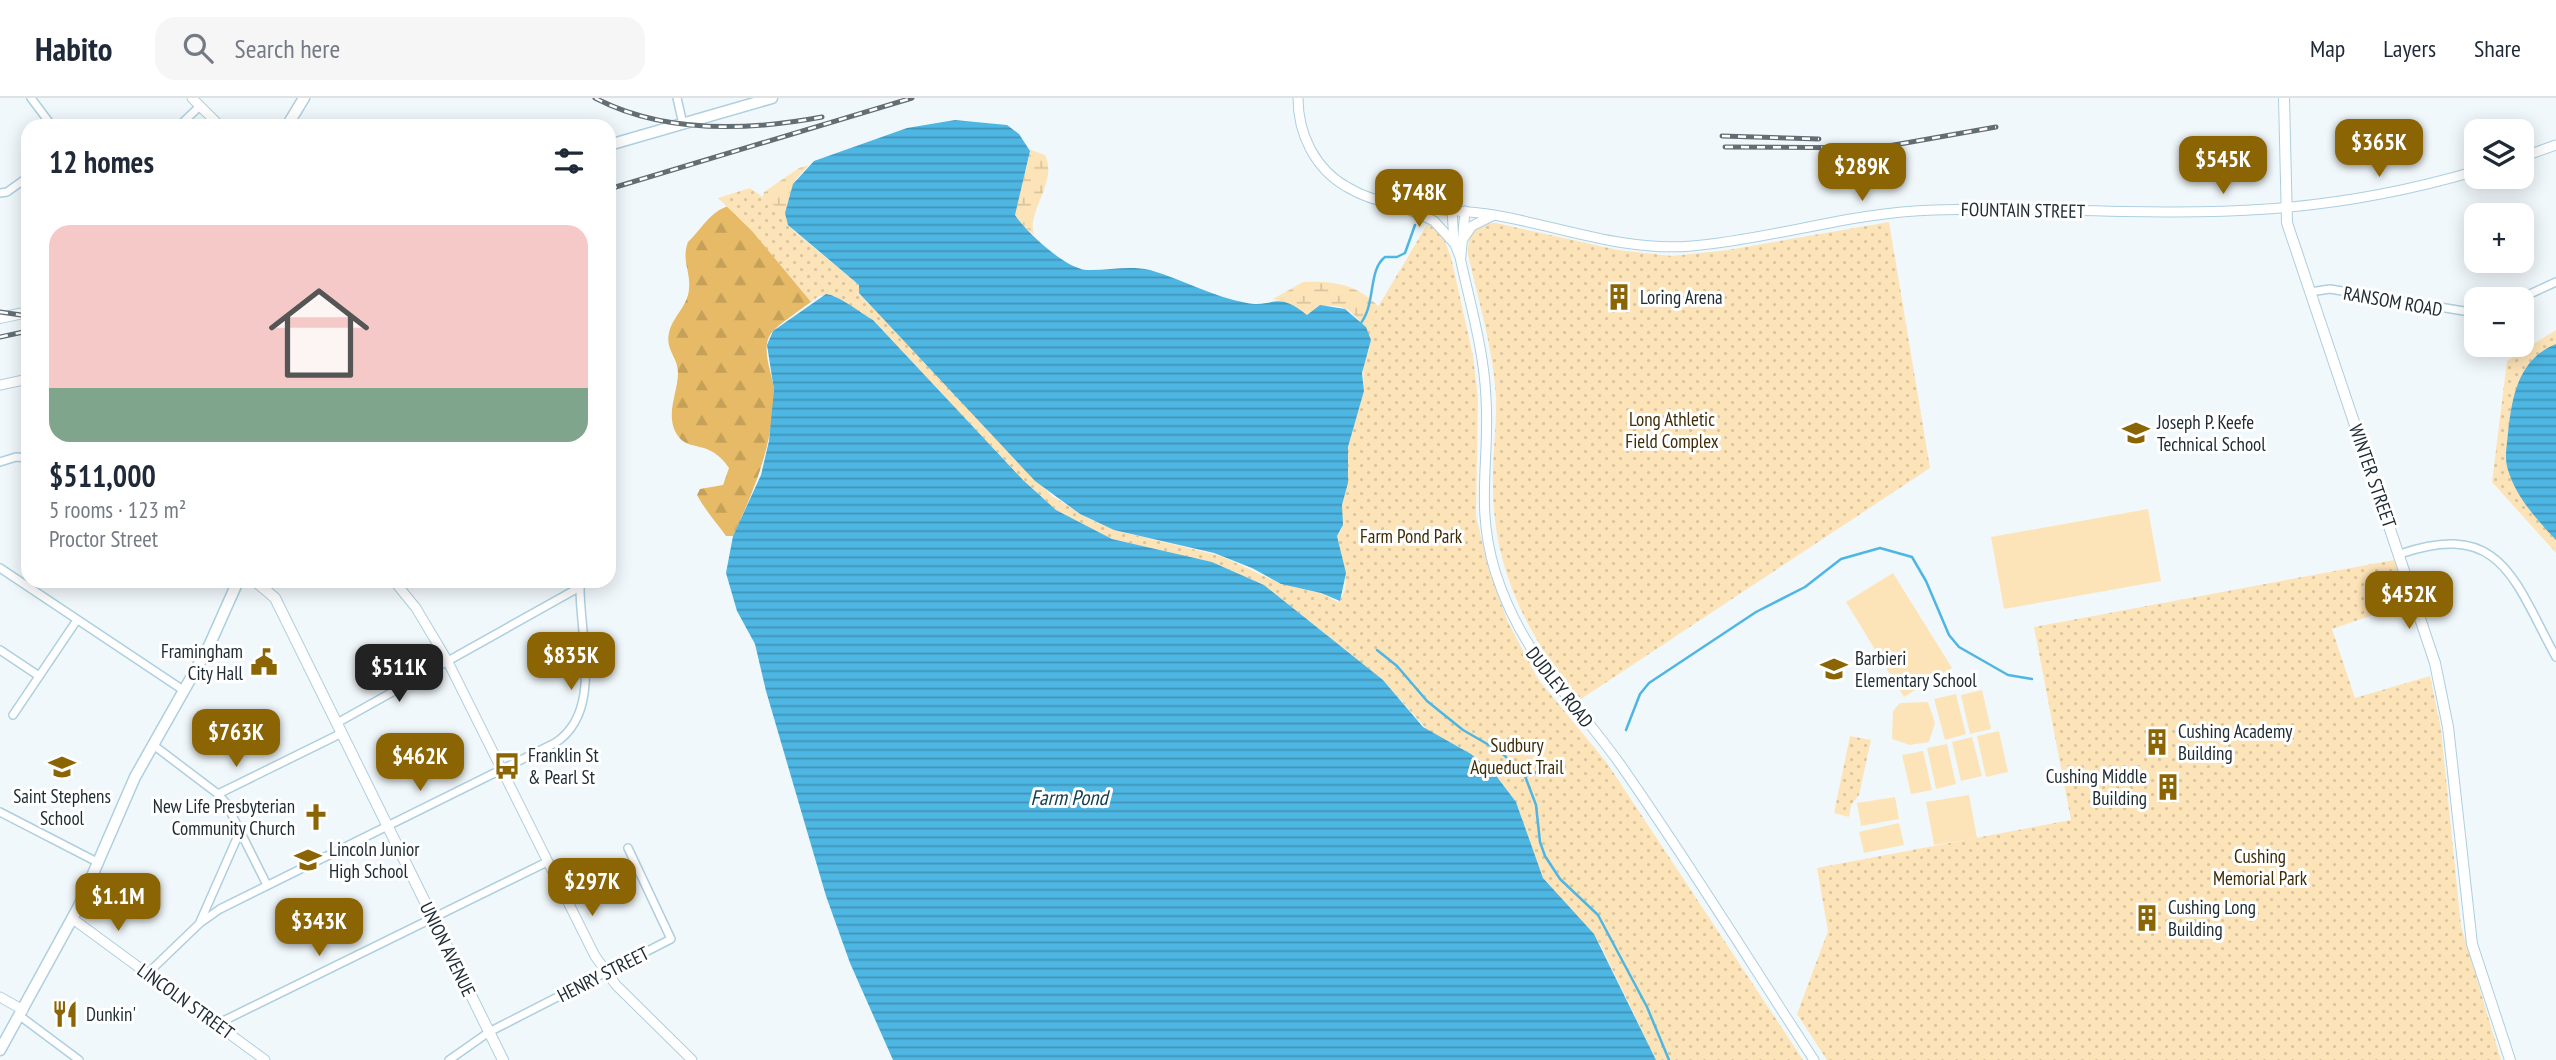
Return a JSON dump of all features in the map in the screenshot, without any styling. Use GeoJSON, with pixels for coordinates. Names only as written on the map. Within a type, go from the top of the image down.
{"type":"FeatureCollection","features":[{"type":"Feature","properties":{"kind":"main road"},"geometry":{"type":"LineString","coordinates":[[290,119],[304,98]]}},
{"type":"Feature","properties":{"kind":"main road"},"geometry":{"type":"LineString","coordinates":[[616,143],[772,98]]}},
{"type":"Feature","properties":{"kind":"main road","name":"WINTER STREET"},"geometry":{"type":"LineString","coordinates":[[2284,98],[2287,223],[2431,648],[2445,707],[2472,944],[2510,1060]]}},
{"type":"Feature","properties":{"kind":"main road"},"geometry":{"type":"LineString","coordinates":[[0,318],[21,314]]}},
{"type":"Feature","properties":{"kind":"main road"},"geometry":{"type":"LineString","coordinates":[[0,1049],[73,919],[152,744],[209,646],[235,588]]}},
{"type":"Feature","properties":{"kind":"main road","name":"UNION AVENUE"},"geometry":{"type":"LineString","coordinates":[[263,588],[275,598],[503,1060]]}},
{"type":"Feature","properties":{"kind":"street"},"geometry":{"type":"LineString","coordinates":[[31,98],[47,119]]}},
{"type":"Feature","properties":{"kind":"street"},"geometry":{"type":"LineString","coordinates":[[192,98],[213,119]]}},
{"type":"Feature","properties":{"kind":"street"},"geometry":{"type":"LineString","coordinates":[[677,98],[683,124]]}},
{"type":"Feature","properties":{"kind":"street","name":"FOUNTAIN STREET"},"geometry":{"type":"LineString","coordinates":[[1298,102],[1306,140],[1327,172],[1360,194],[1392,204],[1494,215],[1627,243],[1678,247],[1925,210],[2197,212],[2287,207],[2380,194],[2464,174]]}},
{"type":"Feature","properties":{"kind":"street"},"geometry":{"type":"LineString","coordinates":[[187,119],[201,106]]}},
{"type":"Feature","properties":{"kind":"street"},"geometry":{"type":"LineString","coordinates":[[2534,153],[2556,145]]}},
{"type":"Feature","properties":{"kind":"street"},"geometry":{"type":"LineString","coordinates":[[0,193],[7,192],[21,182]]}},
{"type":"Feature","properties":{"kind":"street"},"geometry":{"type":"LineString","coordinates":[[1392,204],[1434,220],[1458,244],[1472,226],[1494,215]]}},
{"type":"Feature","properties":{"kind":"street","name":"DUDLEY ROAD"},"geometry":{"type":"LineString","coordinates":[[1452,210],[1485,382],[1487,415],[1482,482],[1487,537],[1513,620],[1540,666],[1622,767],[1814,1060]]}},
{"type":"Feature","properties":{"kind":"street","name":"DUDLEY ROAD"},"geometry":{"type":"LineString","coordinates":[[1458,244],[1465,211]]}},
{"type":"Feature","properties":{"kind":"street"},"geometry":{"type":"LineString","coordinates":[[2534,292],[2556,282]]}},
{"type":"Feature","properties":{"kind":"street","name":"RANSOM ROAD"},"geometry":{"type":"LineString","coordinates":[[2310,292],[2330,289],[2464,311]]}},
{"type":"Feature","properties":{"kind":"street"},"geometry":{"type":"LineString","coordinates":[[0,384],[21,380]]}},
{"type":"Feature","properties":{"kind":"street"},"geometry":{"type":"LineString","coordinates":[[0,462],[21,457]]}},
{"type":"Feature","properties":{"kind":"street"},"geometry":{"type":"LineString","coordinates":[[2400,554],[2457,543],[2474,545],[2492,554],[2510,575],[2556,657]]}},
{"type":"Feature","properties":{"kind":"street"},"geometry":{"type":"LineString","coordinates":[[0,568],[21,582]]}},
{"type":"Feature","properties":{"kind":"street"},"geometry":{"type":"LineString","coordinates":[[30,588],[183,690]]}},
{"type":"Feature","properties":{"kind":"street"},"geometry":{"type":"LineString","coordinates":[[400,588],[416,608],[447,660],[547,862],[607,974],[692,1060]]}},
{"type":"Feature","properties":{"kind":"street"},"geometry":{"type":"LineString","coordinates":[[218,794],[339,728],[447,660],[573,588]]}},
{"type":"Feature","properties":{"kind":"street"},"geometry":{"type":"LineString","coordinates":[[148,973],[200,923],[220,908],[565,737],[581,713],[585,692],[580,588]]}},
{"type":"Feature","properties":{"kind":"street"},"geometry":{"type":"LineString","coordinates":[[13,715],[77,620]]}},
{"type":"Feature","properties":{"kind":"street"},"geometry":{"type":"LineString","coordinates":[[0,650],[39,676]]}},
{"type":"Feature","properties":{"kind":"street"},"geometry":{"type":"LineString","coordinates":[[152,744],[218,794],[241,829],[267,885]]}},
{"type":"Feature","properties":{"kind":"street"},"geometry":{"type":"LineString","coordinates":[[0,812],[100,863]]}},
{"type":"Feature","properties":{"kind":"street"},"geometry":{"type":"LineString","coordinates":[[200,923],[241,829]]}},
{"type":"Feature","properties":{"kind":"street","name":"HENRY STREET"},"geometry":{"type":"LineString","coordinates":[[449,1060],[489,1032],[671,939],[628,848]]}},
{"type":"Feature","properties":{"kind":"street"},"geometry":{"type":"LineString","coordinates":[[217,1024],[547,862]]}},
{"type":"Feature","properties":{"kind":"street","name":"LINCOLN STREET"},"geometry":{"type":"LineString","coordinates":[[73,919],[265,1060]]}},
{"type":"Feature","properties":{"kind":"street"},"geometry":{"type":"LineString","coordinates":[[0,997],[79,1060]]}},
{"type":"Feature","properties":{"kind":"green space"},"geometry":{"type":"Polygon","coordinates":[[[1029,149],[1045,155],[1048,165],[1048,176],[1034,218],[1035,236],[1015,215],[1029,149]]]}},
{"type":"Feature","properties":{"kind":"green space"},"geometry":{"type":"Polygon","coordinates":[[[809,165],[796,179],[786,218],[762,198],[764,192],[799,168],[809,165]]]}},
{"type":"Feature","properties":{"kind":"green space","name":"Farm Pond Park"},"geometry":{"type":"Polygon","coordinates":[[[750,188],[785,213],[794,231],[859,285],[860,294],[1052,496],[1089,519],[1114,530],[1221,556],[1281,584],[1321,593],[1338,602],[1343,594],[1345,578],[1337,536],[1342,529],[1342,505],[1348,483],[1348,447],[1364,391],[1363,363],[1371,345],[1366,327],[1428,223],[1444,239],[1451,257],[1473,356],[1478,398],[1476,516],[1489,570],[1508,622],[1538,679],[1607,763],[1803,1060],[1656,1060],[1600,944],[1543,878],[1516,802],[1489,767],[1463,749],[1429,732],[1383,680],[1264,585],[1212,562],[1112,539],[1056,510],[1023,480],[873,320],[834,296],[819,296],[811,302],[752,231],[718,198],[750,188]]]}},
{"type":"Feature","properties":{"kind":"green space"},"geometry":{"type":"Polygon","coordinates":[[[729,206],[816,298],[776,328],[769,338],[767,353],[774,393],[770,431],[755,485],[733,536],[726,536],[697,495],[700,489],[723,485],[729,468],[715,453],[683,441],[674,428],[672,413],[678,373],[668,339],[673,322],[688,295],[685,255],[688,242],[711,216],[729,206]]]}},
{"type":"Feature","properties":{"kind":"green space","name":"Long Athletic Field Complex"},"geometry":{"type":"Polygon","coordinates":[[[1889,222],[1930,468],[1581,699],[1545,652],[1530,627],[1517,601],[1499,546],[1493,487],[1496,396],[1489,343],[1468,255],[1471,236],[1483,225],[1496,223],[1618,250],[1672,256],[1728,250],[1889,222]]]}},
{"type":"Feature","properties":{"kind":"green space"},"geometry":{"type":"Polygon","coordinates":[[[1303,282],[1325,282],[1344,286],[1362,293],[1379,307],[1375,374],[1367,337],[1355,316],[1346,309],[1335,306],[1320,307],[1307,315],[1290,304],[1273,299],[1303,282]]]}},
{"type":"Feature","properties":{"kind":"green space"},"geometry":{"type":"Polygon","coordinates":[[[2556,330],[2556,553],[2492,482],[2507,361],[2513,357],[2534,357],[2534,344],[2556,330]]]}},
{"type":"Feature","properties":{"kind":"green space"},"geometry":{"type":"Polygon","coordinates":[[[2148,509],[2161,581],[2004,609],[1991,537],[2148,509]]]}},
{"type":"Feature","properties":{"kind":"green space","name":"Cushing Memorial Park"},"geometry":{"type":"Polygon","coordinates":[[[2394,560],[2408,603],[2332,629],[2355,698],[2430,676],[2441,729],[2461,926],[2501,1060],[1827,1060],[1797,1014],[1828,931],[1817,868],[2071,820],[2034,627],[2394,560]]]}},
{"type":"Feature","properties":{"kind":"green space"},"geometry":{"type":"Polygon","coordinates":[[[1893,573],[1952,668],[1904,697],[1846,602],[1893,573]]]}},
{"type":"Feature","properties":{"kind":"green space"},"geometry":{"type":"Polygon","coordinates":[[[1982,690],[1991,729],[1970,734],[1961,695],[1982,690]]]}},
{"type":"Feature","properties":{"kind":"green space"},"geometry":{"type":"Polygon","coordinates":[[[1956,694],[1966,734],[1945,740],[1934,699],[1956,694]]]}},
{"type":"Feature","properties":{"kind":"green space"},"geometry":{"type":"Polygon","coordinates":[[[1928,702],[1935,723],[1929,742],[1910,745],[1892,739],[1893,711],[1900,703],[1928,702]]]}},
{"type":"Feature","properties":{"kind":"green space"},"geometry":{"type":"Polygon","coordinates":[[[1999,731],[2008,772],[1986,777],[1977,736],[1999,731]]]}},
{"type":"Feature","properties":{"kind":"green space"},"geometry":{"type":"Polygon","coordinates":[[[1850,736],[1871,740],[1859,795],[1851,805],[1849,817],[1834,813],[1850,736]]]}},
{"type":"Feature","properties":{"kind":"green space"},"geometry":{"type":"Polygon","coordinates":[[[1972,737],[1982,776],[1961,781],[1952,742],[1972,737]]]}},
{"type":"Feature","properties":{"kind":"green space"},"geometry":{"type":"Polygon","coordinates":[[[1947,744],[1956,784],[1936,789],[1927,748],[1947,744]]]}},
{"type":"Feature","properties":{"kind":"green space"},"geometry":{"type":"Polygon","coordinates":[[[1923,751],[1932,790],[1911,794],[1902,755],[1923,751]]]}},
{"type":"Feature","properties":{"kind":"green space"},"geometry":{"type":"Polygon","coordinates":[[[1969,795],[1977,838],[1934,845],[1926,802],[1969,795]]]}},
{"type":"Feature","properties":{"kind":"green space"},"geometry":{"type":"Polygon","coordinates":[[[1895,797],[1899,819],[1861,826],[1857,803],[1895,797]]]}},
{"type":"Feature","properties":{"kind":"green space"},"geometry":{"type":"Polygon","coordinates":[[[1899,823],[1904,845],[1864,853],[1859,832],[1899,823]]]}},
{"type":"Feature","properties":{"kind":"water"},"geometry":{"type":"Polygon","coordinates":[[[955,120],[1007,125],[1019,134],[1030,151],[1015,215],[1037,239],[1077,268],[1150,270],[1234,300],[1256,304],[1288,303],[1307,315],[1320,305],[1345,309],[1366,327],[1371,340],[1362,373],[1364,391],[1348,447],[1348,483],[1342,505],[1343,525],[1337,536],[1346,573],[1340,601],[1321,593],[1281,584],[1252,568],[1214,553],[1114,530],[1080,514],[1035,481],[859,293],[859,285],[788,225],[785,213],[793,184],[814,161],[907,128],[955,120]]]}},
{"type":"Feature","properties":{"kind":"water","name":"Farm Pond"},"geometry":{"type":"Polygon","coordinates":[[[826,294],[843,301],[873,320],[1023,480],[1056,510],[1112,539],[1212,562],[1264,585],[1383,680],[1423,727],[1471,754],[1494,773],[1516,802],[1543,878],[1594,934],[1656,1060],[893,1060],[850,963],[826,896],[766,691],[755,644],[737,611],[726,573],[733,536],[761,475],[769,441],[774,390],[767,345],[773,331],[826,294]]]}},
{"type":"Feature","properties":{"kind":"water"},"geometry":{"type":"Polygon","coordinates":[[[2556,344],[2556,540],[2522,499],[2512,480],[2506,456],[2512,406],[2519,381],[2533,359],[2556,344]]]}},
{"type":"Feature","properties":{"kind":"waterway"},"geometry":{"type":"LineString","coordinates":[[1361,323],[1369,306],[1376,270],[1385,257],[1397,257],[1405,253],[1415,225]]}},
{"type":"Feature","properties":{"kind":"waterway"},"geometry":{"type":"LineString","coordinates":[[1626,730],[1640,694],[1649,683],[1756,612],[1805,587],[1841,559],[1880,548],[1912,557],[1926,581],[1949,635],[1959,647],[2008,675],[2032,679]]}},
{"type":"Feature","properties":{"kind":"waterway"},"geometry":{"type":"LineString","coordinates":[[1377,650],[1397,666],[1427,701],[1463,730],[1501,752],[1525,776],[1536,805],[1540,842],[1545,856],[1560,879],[1598,915],[1647,1007],[1669,1060]]}},
{"type":"Feature","properties":{"kind":"waterway"},"geometry":{"type":"LineString","coordinates":[[1527,776],[1537,772]]}},
{"type":"Feature","properties":{"kind":"railway"},"geometry":{"type":"LineString","coordinates":[[595,98],[621,110],[677,124],[735,127],[822,117]]}},
{"type":"Feature","properties":{"kind":"railway"},"geometry":{"type":"LineString","coordinates":[[616,187],[912,98]]}},
{"type":"Feature","properties":{"kind":"railway"},"geometry":{"type":"LineString","coordinates":[[1725,147],[1877,148],[1996,127]]}},
{"type":"Feature","properties":{"kind":"railway"},"geometry":{"type":"LineString","coordinates":[[1722,136],[1819,139]]}},
{"type":"Feature","properties":{"kind":"railway"},"geometry":{"type":"LineString","coordinates":[[0,312],[21,315]]}},
{"type":"Feature","properties":{"kind":"railway"},"geometry":{"type":"LineString","coordinates":[[0,337],[21,332]]}},
{"type":"Feature","properties":{"kind":"place","name":"Loring Arena"},"geometry":{"type":"Point","coordinates":[1619,297]}},
{"type":"Feature","properties":{"kind":"place","name":"Joseph P. Keefe Technical School"},"geometry":{"type":"Point","coordinates":[2136,433]}},
{"type":"Feature","properties":{"kind":"place","name":"Framingham City Hall"},"geometry":{"type":"Point","coordinates":[264,662]}},
{"type":"Feature","properties":{"kind":"place","name":"Barbieri Elementary School"},"geometry":{"type":"Point","coordinates":[1834,669]}},
{"type":"Feature","properties":{"kind":"place","name":"Cushing Academy Building"},"geometry":{"type":"Point","coordinates":[2157,742]}},
{"type":"Feature","properties":{"kind":"place","name":"Franklin St & Pearl St"},"geometry":{"type":"Point","coordinates":[507,766]}},
{"type":"Feature","properties":{"kind":"place","name":"Saint Stephens School"},"geometry":{"type":"Point","coordinates":[62,767]}},
{"type":"Feature","properties":{"kind":"place","name":"Cushing Middle Building"},"geometry":{"type":"Point","coordinates":[2168,787]}},
{"type":"Feature","properties":{"kind":"place","name":"New Life Presbyterian Community Church"},"geometry":{"type":"Point","coordinates":[316,817]}},
{"type":"Feature","properties":{"kind":"place","name":"Lincoln Junior High School"},"geometry":{"type":"Point","coordinates":[308,860]}},
{"type":"Feature","properties":{"kind":"place","name":"Cushing Long Building"},"geometry":{"type":"Point","coordinates":[2147,918]}},
{"type":"Feature","properties":{"kind":"place","name":"Dunkin'"},"geometry":{"type":"Point","coordinates":[65,1014]}},
{"type":"Feature","properties":{"kind":"park label","name":"Sudbury Aqueduct Trail"},"geometry":{"type":"Point","coordinates":[1517,756]}}]}
